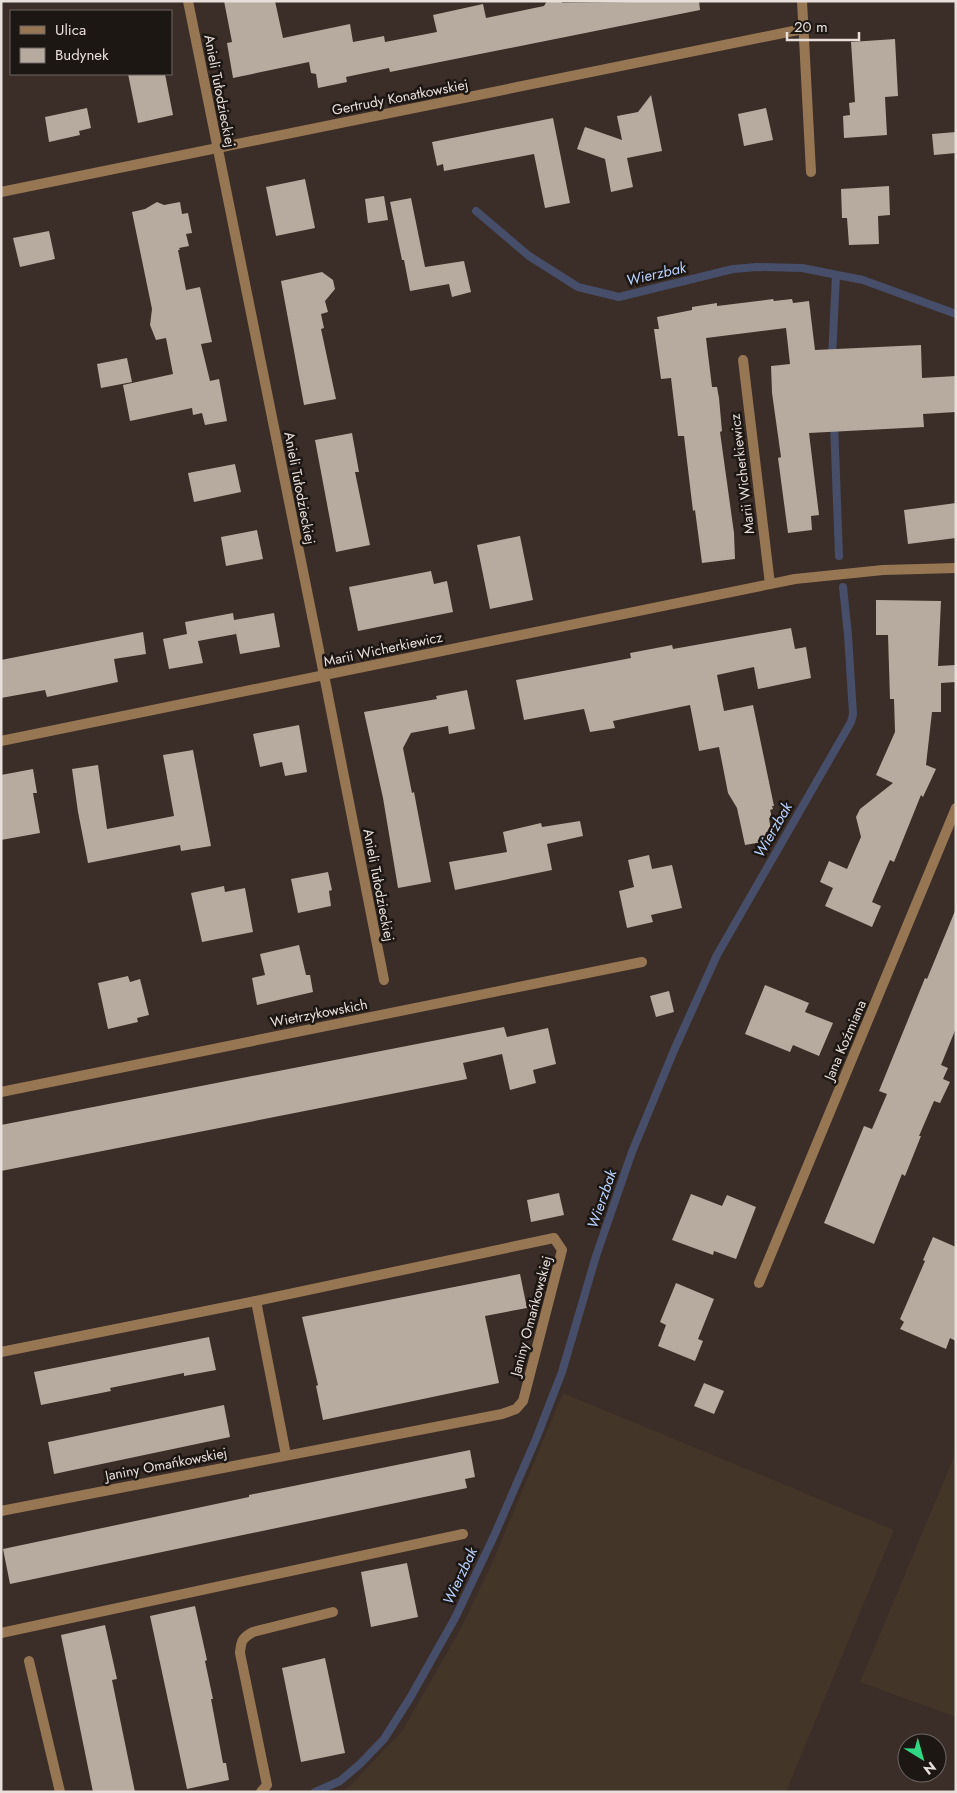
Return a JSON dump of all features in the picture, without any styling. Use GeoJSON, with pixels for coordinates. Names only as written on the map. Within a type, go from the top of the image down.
{"type":"FeatureCollection","features":[{"type":"Feature","properties":{"kind":"street","name":"Anieli Tułodzieckiej"},"geometry":{"type":"LineString","coordinates":[[188,1],[384,980]]}},
{"type":"Feature","properties":{"kind":"street"},"geometry":{"type":"LineString","coordinates":[[802,1],[811,172]]}},
{"type":"Feature","properties":{"kind":"street","name":"Gertrudy Konatkowskiej"},"geometry":{"type":"LineString","coordinates":[[1,192],[804,29]]}},
{"type":"Feature","properties":{"kind":"street","name":"Marii Wicherkiewicz"},"geometry":{"type":"LineString","coordinates":[[743,360],[770,584]]}},
{"type":"Feature","properties":{"kind":"street","name":"Marii Wicherkiewicz"},"geometry":{"type":"LineString","coordinates":[[1,741],[795,579],[883,570],[956,568]]}},
{"type":"Feature","properties":{"kind":"street","name":"Jana Koźmiana"},"geometry":{"type":"LineString","coordinates":[[759,1283],[956,808]]}},
{"type":"Feature","properties":{"kind":"street","name":"Wietrzykowskich"},"geometry":{"type":"LineString","coordinates":[[1,1092],[642,962]]}},
{"type":"Feature","properties":{"kind":"street","name":"Janiny Omańkowskiej"},"geometry":{"type":"LineString","coordinates":[[1,1352],[256,1301],[554,1238],[562,1250],[523,1401],[516,1410],[1,1511]]}},
{"type":"Feature","properties":{"kind":"street"},"geometry":{"type":"LineString","coordinates":[[256,1301],[286,1455]]}},
{"type":"Feature","properties":{"kind":"street"},"geometry":{"type":"LineString","coordinates":[[1,1633],[463,1534]]}},
{"type":"Feature","properties":{"kind":"street"},"geometry":{"type":"LineString","coordinates":[[261,1792],[267,1786],[240,1653],[241,1642],[244,1637],[253,1632],[333,1612]]}},
{"type":"Feature","properties":{"kind":"street"},"geometry":{"type":"LineString","coordinates":[[29,1661],[60,1792]]}},
{"type":"Feature","properties":{"kind":"shaded area"},"geometry":{"type":"Polygon","coordinates":[[[563,1393],[894,1530],[786,1792],[341,1792],[350,1786],[402,1731],[460,1630],[493,1561],[563,1393]]]}},
{"type":"Feature","properties":{"kind":"shaded area"},"geometry":{"type":"Polygon","coordinates":[[[956,1452],[956,1717],[860,1682],[956,1452]]]}},
{"type":"Feature","properties":{"kind":"building"},"geometry":{"type":"Polygon","coordinates":[[[224,1],[275,1],[283,38],[350,24],[353,42],[384,36],[385,42],[437,32],[433,15],[483,4],[486,18],[544,6],[547,1],[562,1],[562,3],[699,1],[700,10],[390,72],[389,68],[346,77],[347,82],[318,88],[316,74],[311,73],[309,62],[233,78],[227,43],[232,42],[224,1]]]}},
{"type":"Feature","properties":{"kind":"building"},"geometry":{"type":"Polygon","coordinates":[[[895,39],[898,96],[885,97],[887,135],[844,138],[843,116],[850,115],[849,103],[855,102],[851,42],[895,39]]]}},
{"type":"Feature","properties":{"kind":"building"},"geometry":{"type":"Polygon","coordinates":[[[128,75],[165,75],[173,115],[138,123],[128,75]]]}},
{"type":"Feature","properties":{"kind":"building"},"geometry":{"type":"Polygon","coordinates":[[[651,95],[662,151],[627,158],[633,187],[611,192],[605,159],[577,149],[585,127],[622,140],[617,116],[638,112],[651,95]]]}},
{"type":"Feature","properties":{"kind":"building"},"geometry":{"type":"Polygon","coordinates":[[[87,108],[91,128],[79,131],[80,135],[49,142],[45,117],[87,108]]]}},
{"type":"Feature","properties":{"kind":"building"},"geometry":{"type":"Polygon","coordinates":[[[766,108],[773,140],[744,146],[738,114],[766,108]]]}},
{"type":"Feature","properties":{"kind":"building"},"geometry":{"type":"Polygon","coordinates":[[[553,118],[570,203],[545,208],[534,154],[444,171],[443,164],[437,166],[432,142],[553,118]]]}},
{"type":"Feature","properties":{"kind":"building"},"geometry":{"type":"Polygon","coordinates":[[[956,132],[956,153],[934,155],[932,134],[956,132]]]}},
{"type":"Feature","properties":{"kind":"building"},"geometry":{"type":"Polygon","coordinates":[[[305,179],[315,228],[276,236],[266,187],[305,179]]]}},
{"type":"Feature","properties":{"kind":"building"},"geometry":{"type":"Polygon","coordinates":[[[889,186],[890,215],[878,216],[879,244],[849,245],[847,218],[842,218],[841,189],[889,186]]]}},
{"type":"Feature","properties":{"kind":"building"},"geometry":{"type":"Polygon","coordinates":[[[384,196],[388,220],[368,223],[365,199],[384,196]]]}},
{"type":"Feature","properties":{"kind":"building"},"geometry":{"type":"Polygon","coordinates":[[[411,198],[425,267],[464,261],[471,292],[452,297],[449,284],[410,291],[390,202],[411,198]]]}},
{"type":"Feature","properties":{"kind":"building"},"geometry":{"type":"Polygon","coordinates":[[[157,202],[164,205],[180,202],[182,214],[188,213],[192,233],[186,234],[189,246],[179,248],[180,250],[178,250],[186,290],[200,287],[212,342],[201,344],[210,381],[219,379],[227,421],[205,425],[202,413],[193,415],[192,408],[130,421],[123,385],[173,374],[166,338],[156,340],[150,325],[152,309],[132,212],[145,209],[157,202]]]}},
{"type":"Feature","properties":{"kind":"building"},"geometry":{"type":"Polygon","coordinates":[[[49,231],[55,259],[20,267],[13,238],[49,231]]]}},
{"type":"Feature","properties":{"kind":"building"},"geometry":{"type":"Polygon","coordinates":[[[322,272],[333,280],[335,289],[325,301],[328,312],[321,314],[324,328],[321,329],[336,399],[304,405],[281,281],[322,272]]]}},
{"type":"Feature","properties":{"kind":"building"},"geometry":{"type":"Polygon","coordinates":[[[773,299],[774,301],[792,299],[793,303],[809,301],[815,350],[921,345],[922,378],[956,376],[956,412],[923,414],[924,427],[809,433],[819,515],[811,516],[812,530],[788,533],[778,458],[781,457],[772,393],[771,366],[790,364],[786,328],[706,338],[712,387],[717,387],[719,398],[722,431],[720,432],[734,533],[735,559],[702,563],[695,510],[693,511],[684,436],[678,436],[671,378],[661,379],[654,329],[659,329],[657,317],[692,310],[692,307],[717,303],[717,306],[773,299]]]}},
{"type":"Feature","properties":{"kind":"building"},"geometry":{"type":"Polygon","coordinates":[[[127,358],[132,382],[101,388],[97,364],[127,358]]]}},
{"type":"Feature","properties":{"kind":"building"},"geometry":{"type":"Polygon","coordinates":[[[352,433],[359,472],[355,472],[370,545],[336,552],[315,440],[352,433]]]}},
{"type":"Feature","properties":{"kind":"building"},"geometry":{"type":"Polygon","coordinates":[[[235,464],[241,492],[194,502],[188,473],[235,464]]]}},
{"type":"Feature","properties":{"kind":"building"},"geometry":{"type":"Polygon","coordinates":[[[956,503],[956,538],[908,544],[904,510],[956,503]]]}},
{"type":"Feature","properties":{"kind":"building"},"geometry":{"type":"Polygon","coordinates":[[[257,530],[263,559],[226,566],[221,537],[257,530]]]}},
{"type":"Feature","properties":{"kind":"building"},"geometry":{"type":"Polygon","coordinates":[[[520,536],[533,600],[490,609],[477,545],[520,536]]]}},
{"type":"Feature","properties":{"kind":"building"},"geometry":{"type":"Polygon","coordinates":[[[431,571],[434,584],[447,581],[453,612],[358,631],[349,587],[431,571]]]}},
{"type":"Feature","properties":{"kind":"building"},"geometry":{"type":"Polygon","coordinates":[[[876,600],[941,601],[938,666],[956,665],[956,682],[941,683],[941,712],[932,712],[926,765],[936,769],[923,797],[921,795],[894,862],[890,860],[872,902],[881,906],[872,927],[825,906],[833,888],[820,882],[829,861],[847,869],[861,837],[856,817],[860,809],[893,783],[876,775],[895,732],[894,699],[890,699],[888,635],[876,635],[876,600]]]}},
{"type":"Feature","properties":{"kind":"building"},"geometry":{"type":"Polygon","coordinates":[[[233,613],[234,620],[274,613],[280,647],[240,654],[235,628],[236,634],[198,641],[203,663],[169,669],[163,639],[187,634],[185,622],[233,613]]]}},
{"type":"Feature","properties":{"kind":"building"},"geometry":{"type":"Polygon","coordinates":[[[791,628],[795,649],[806,647],[811,678],[758,689],[754,667],[717,675],[724,711],[753,705],[774,806],[770,810],[772,818],[769,818],[771,831],[766,832],[768,841],[745,845],[737,808],[728,793],[719,747],[699,751],[690,705],[613,721],[615,728],[590,732],[584,709],[524,720],[516,680],[631,658],[630,653],[672,645],[673,649],[791,628]]]}},
{"type":"Feature","properties":{"kind":"building"},"geometry":{"type":"Polygon","coordinates":[[[143,632],[146,654],[114,659],[118,682],[47,697],[45,690],[1,698],[1,660],[143,632]]]}},
{"type":"Feature","properties":{"kind":"building"},"geometry":{"type":"Polygon","coordinates":[[[467,690],[475,729],[449,734],[448,726],[411,733],[403,748],[412,793],[414,792],[431,882],[398,888],[383,798],[364,712],[437,699],[436,696],[467,690]]]}},
{"type":"Feature","properties":{"kind":"building"},"geometry":{"type":"Polygon","coordinates":[[[299,725],[307,772],[285,776],[282,762],[260,767],[253,734],[299,725]]]}},
{"type":"Feature","properties":{"kind":"building"},"geometry":{"type":"Polygon","coordinates":[[[193,750],[211,846],[181,851],[180,845],[88,863],[72,769],[98,765],[107,829],[174,816],[163,755],[193,750]]]}},
{"type":"Feature","properties":{"kind":"building"},"geometry":{"type":"Polygon","coordinates":[[[33,769],[37,793],[33,793],[40,833],[1,840],[1,775],[33,769]]]}},
{"type":"Feature","properties":{"kind":"building"},"geometry":{"type":"Polygon","coordinates":[[[580,821],[583,836],[547,844],[552,870],[455,890],[449,862],[507,852],[503,832],[541,823],[542,827],[580,821]]]}},
{"type":"Feature","properties":{"kind":"building"},"geometry":{"type":"Polygon","coordinates":[[[649,855],[652,869],[672,865],[682,908],[651,915],[653,922],[627,928],[619,891],[634,887],[628,860],[649,855]]]}},
{"type":"Feature","properties":{"kind":"building"},"geometry":{"type":"Polygon","coordinates":[[[328,872],[332,890],[329,891],[331,906],[298,913],[291,879],[328,872]]]}},
{"type":"Feature","properties":{"kind":"building"},"geometry":{"type":"Polygon","coordinates":[[[224,886],[225,892],[245,888],[253,932],[202,942],[191,893],[224,886]]]}},
{"type":"Feature","properties":{"kind":"building"},"geometry":{"type":"Polygon","coordinates":[[[955,911],[956,1028],[941,1065],[948,1068],[943,1079],[950,1082],[940,1103],[934,1101],[905,1176],[902,1174],[874,1244],[824,1223],[864,1126],[872,1129],[887,1094],[879,1091],[925,978],[927,979],[955,911]]]}},
{"type":"Feature","properties":{"kind":"building"},"geometry":{"type":"Polygon","coordinates":[[[299,945],[306,975],[310,975],[313,992],[257,1005],[252,978],[265,975],[260,954],[299,945]]]}},
{"type":"Feature","properties":{"kind":"building"},"geometry":{"type":"Polygon","coordinates":[[[128,976],[130,982],[140,979],[149,1015],[137,1018],[138,1022],[108,1029],[98,983],[128,976]]]}},
{"type":"Feature","properties":{"kind":"building"},"geometry":{"type":"Polygon","coordinates":[[[765,985],[809,1003],[805,1012],[833,1023],[819,1056],[793,1045],[790,1052],[745,1034],[765,985]]]}},
{"type":"Feature","properties":{"kind":"building"},"geometry":{"type":"Polygon","coordinates":[[[669,991],[674,1012],[656,1017],[650,996],[669,991]]]}},
{"type":"Feature","properties":{"kind":"building"},"geometry":{"type":"Polygon","coordinates":[[[504,1027],[507,1037],[548,1028],[556,1064],[533,1070],[536,1083],[510,1090],[502,1054],[463,1063],[467,1079],[1,1171],[1,1125],[504,1027]]]}},
{"type":"Feature","properties":{"kind":"building"},"geometry":{"type":"Polygon","coordinates":[[[559,1193],[564,1215],[531,1222],[527,1200],[559,1193]]]}},
{"type":"Feature","properties":{"kind":"building"},"geometry":{"type":"Polygon","coordinates":[[[691,1194],[722,1206],[727,1195],[756,1207],[736,1259],[714,1251],[713,1255],[672,1240],[691,1194]]]}},
{"type":"Feature","properties":{"kind":"building"},"geometry":{"type":"Polygon","coordinates":[[[933,1237],[956,1247],[956,1341],[950,1338],[946,1349],[900,1329],[904,1322],[900,1319],[925,1261],[923,1260],[933,1237]]]}},
{"type":"Feature","properties":{"kind":"building"},"geometry":{"type":"Polygon","coordinates":[[[520,1274],[527,1308],[485,1316],[499,1383],[323,1420],[316,1386],[318,1385],[302,1317],[520,1274]]]}},
{"type":"Feature","properties":{"kind":"building"},"geometry":{"type":"Polygon","coordinates":[[[676,1283],[714,1299],[698,1339],[703,1341],[695,1361],[658,1346],[666,1325],[660,1322],[676,1283]]]}},
{"type":"Feature","properties":{"kind":"building"},"geometry":{"type":"Polygon","coordinates":[[[209,1337],[216,1370],[184,1376],[184,1373],[110,1388],[111,1391],[41,1405],[34,1372],[209,1337]]]}},
{"type":"Feature","properties":{"kind":"building"},"geometry":{"type":"Polygon","coordinates":[[[704,1383],[724,1391],[714,1414],[694,1406],[704,1383]]]}},
{"type":"Feature","properties":{"kind":"building"},"geometry":{"type":"Polygon","coordinates":[[[224,1405],[230,1437],[54,1474],[48,1442],[224,1405]]]}},
{"type":"Feature","properties":{"kind":"building"},"geometry":{"type":"Polygon","coordinates":[[[470,1450],[475,1477],[465,1479],[467,1488],[10,1584],[3,1549],[249,1497],[249,1495],[470,1450]]]}},
{"type":"Feature","properties":{"kind":"building"},"geometry":{"type":"Polygon","coordinates":[[[407,1563],[418,1617],[371,1627],[361,1572],[407,1563]]]}},
{"type":"Feature","properties":{"kind":"building"},"geometry":{"type":"Polygon","coordinates":[[[195,1606],[207,1660],[205,1661],[223,1763],[226,1763],[229,1780],[187,1789],[150,1616],[195,1606]]]}},
{"type":"Feature","properties":{"kind":"building"},"geometry":{"type":"Polygon","coordinates":[[[105,1625],[117,1679],[112,1680],[135,1792],[93,1792],[61,1635],[105,1625]]]}},
{"type":"Feature","properties":{"kind":"building"},"geometry":{"type":"Polygon","coordinates":[[[325,1658],[345,1753],[301,1762],[282,1668],[325,1658]]]}},
{"type":"Feature","properties":{"kind":"waterway","name":"Wierzbak"},"geometry":{"type":"LineString","coordinates":[[476,211],[529,256],[578,287],[619,297],[733,269],[757,267],[802,268],[863,280],[956,314]]}},
{"type":"Feature","properties":{"kind":"waterway","name":"Wierzbak"},"geometry":{"type":"LineString","coordinates":[[832,358],[836,275]]}},
{"type":"Feature","properties":{"kind":"waterway","name":"Wierzbak"},"geometry":{"type":"LineString","coordinates":[[834,422],[839,556]]}},
{"type":"Feature","properties":{"kind":"waterway","name":"Wierzbak"},"geometry":{"type":"LineString","coordinates":[[315,1792],[340,1781],[360,1764],[384,1739],[410,1698],[455,1618],[494,1536],[536,1439],[562,1372],[596,1256],[632,1152],[675,1048],[717,955],[851,722],[853,714],[843,587]]}}]}
